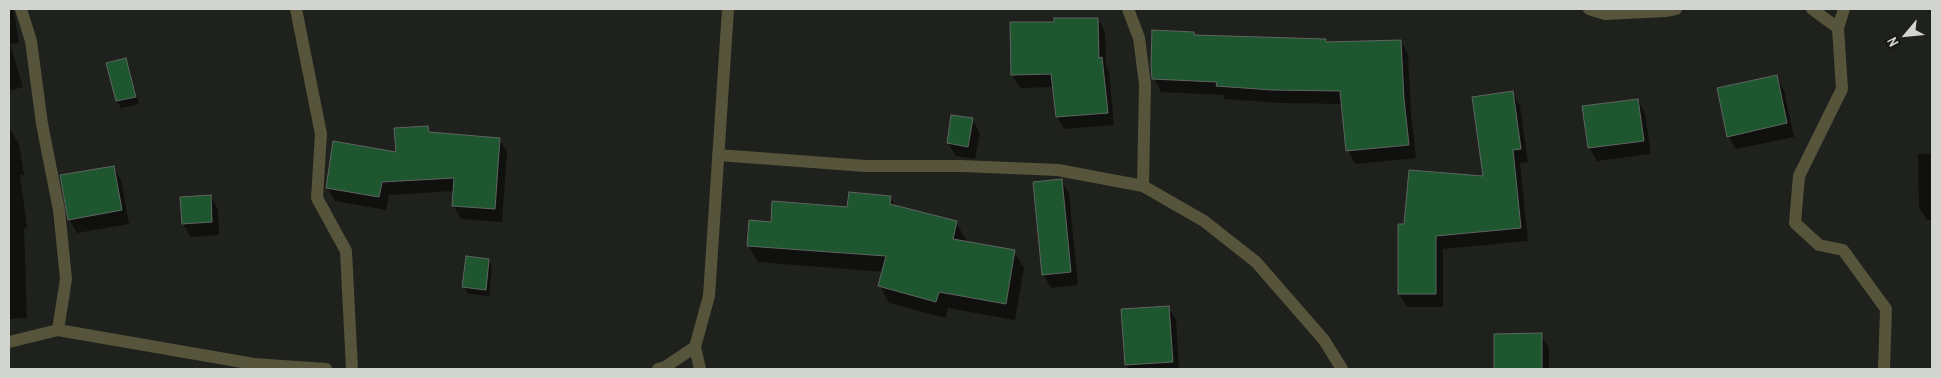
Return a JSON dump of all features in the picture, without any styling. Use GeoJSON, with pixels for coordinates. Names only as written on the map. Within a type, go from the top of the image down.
{"type":"FeatureCollection","features":[{"type":"Feature","properties":{"kind":"street"},"geometry":{"type":"LineString","coordinates":[[21,9],[31,41],[42,124],[59,210],[66,279],[58,330]]}},
{"type":"Feature","properties":{"kind":"street"},"geometry":{"type":"LineString","coordinates":[[296,9],[321,134],[317,198],[346,251],[352,369]]}},
{"type":"Feature","properties":{"kind":"street"},"geometry":{"type":"LineString","coordinates":[[700,369],[696,347],[709,296],[728,9]]}},
{"type":"Feature","properties":{"kind":"street"},"geometry":{"type":"LineString","coordinates":[[1128,9],[1139,38],[1145,84],[1143,186]]}},
{"type":"Feature","properties":{"kind":"street"},"geometry":{"type":"LineString","coordinates":[[1589,9],[1605,14],[1676,9]]}},
{"type":"Feature","properties":{"kind":"street"},"geometry":{"type":"LineString","coordinates":[[1812,9],[1838,28]]}},
{"type":"Feature","properties":{"kind":"street"},"geometry":{"type":"LineString","coordinates":[[1844,9],[1838,28],[1842,88],[1799,176],[1795,223],[1819,245],[1844,250],[1886,309],[1884,369]]}},
{"type":"Feature","properties":{"kind":"street"},"geometry":{"type":"LineString","coordinates":[[718,155],[866,166],[961,166],[1058,170],[1143,186],[1204,222],[1256,262],[1324,340],[1342,369]]}},
{"type":"Feature","properties":{"kind":"street"},"geometry":{"type":"LineString","coordinates":[[9,342],[58,330],[254,364],[326,369]]}},
{"type":"Feature","properties":{"kind":"street"},"geometry":{"type":"LineString","coordinates":[[658,369],[665,367],[696,347]]}},
{"type":"Feature","properties":{"kind":"building"},"geometry":{"type":"Polygon","coordinates":[[[1054,18],[1098,18],[1099,58],[1102,57],[1108,113],[1056,117],[1051,74],[1011,75],[1010,22],[1054,22],[1054,18]]]}},
{"type":"Feature","properties":{"kind":"building"},"geometry":{"type":"Polygon","coordinates":[[[1152,30],[1194,32],[1194,35],[1326,39],[1326,42],[1401,40],[1409,145],[1346,151],[1340,91],[1272,90],[1216,86],[1217,82],[1152,79],[1152,30]]]}},
{"type":"Feature","properties":{"kind":"building"},"geometry":{"type":"Polygon","coordinates":[[[126,58],[136,97],[116,101],[106,63],[126,58]]]}},
{"type":"Feature","properties":{"kind":"building"},"geometry":{"type":"Polygon","coordinates":[[[1777,75],[1787,123],[1727,137],[1717,88],[1777,75]]]}},
{"type":"Feature","properties":{"kind":"building"},"geometry":{"type":"Polygon","coordinates":[[[1513,91],[1521,149],[1513,150],[1521,228],[1436,236],[1436,294],[1398,294],[1398,224],[1404,224],[1409,170],[1483,176],[1472,97],[1513,91]]]}},
{"type":"Feature","properties":{"kind":"building"},"geometry":{"type":"Polygon","coordinates":[[[1638,99],[1644,141],[1588,148],[1582,106],[1638,99]]]}},
{"type":"Feature","properties":{"kind":"building"},"geometry":{"type":"Polygon","coordinates":[[[951,115],[973,118],[968,147],[947,143],[951,115]]]}},
{"type":"Feature","properties":{"kind":"building"},"geometry":{"type":"Polygon","coordinates":[[[428,126],[429,132],[500,138],[495,209],[452,206],[454,178],[382,182],[379,197],[326,188],[333,141],[396,152],[394,128],[428,126]]]}},
{"type":"Feature","properties":{"kind":"building"},"geometry":{"type":"Polygon","coordinates":[[[114,166],[122,210],[68,220],[60,175],[114,166]]]}},
{"type":"Feature","properties":{"kind":"building"},"geometry":{"type":"Polygon","coordinates":[[[1062,179],[1071,272],[1042,275],[1033,182],[1062,179]]]}},
{"type":"Feature","properties":{"kind":"building"},"geometry":{"type":"Polygon","coordinates":[[[849,192],[891,196],[890,204],[957,221],[953,239],[1015,250],[1006,304],[939,292],[936,302],[878,286],[886,256],[747,246],[749,220],[771,222],[772,201],[847,207],[849,192]]]}},
{"type":"Feature","properties":{"kind":"building"},"geometry":{"type":"Polygon","coordinates":[[[211,195],[212,222],[182,224],[180,197],[211,195]]]}},
{"type":"Feature","properties":{"kind":"building"},"geometry":{"type":"Polygon","coordinates":[[[466,256],[489,259],[486,290],[462,287],[466,256]]]}},
{"type":"Feature","properties":{"kind":"building"},"geometry":{"type":"Polygon","coordinates":[[[1169,306],[1173,362],[1125,365],[1121,309],[1169,306]]]}},
{"type":"Feature","properties":{"kind":"building"},"geometry":{"type":"Polygon","coordinates":[[[1542,333],[1542,369],[1494,369],[1494,334],[1542,333]]]}}]}
